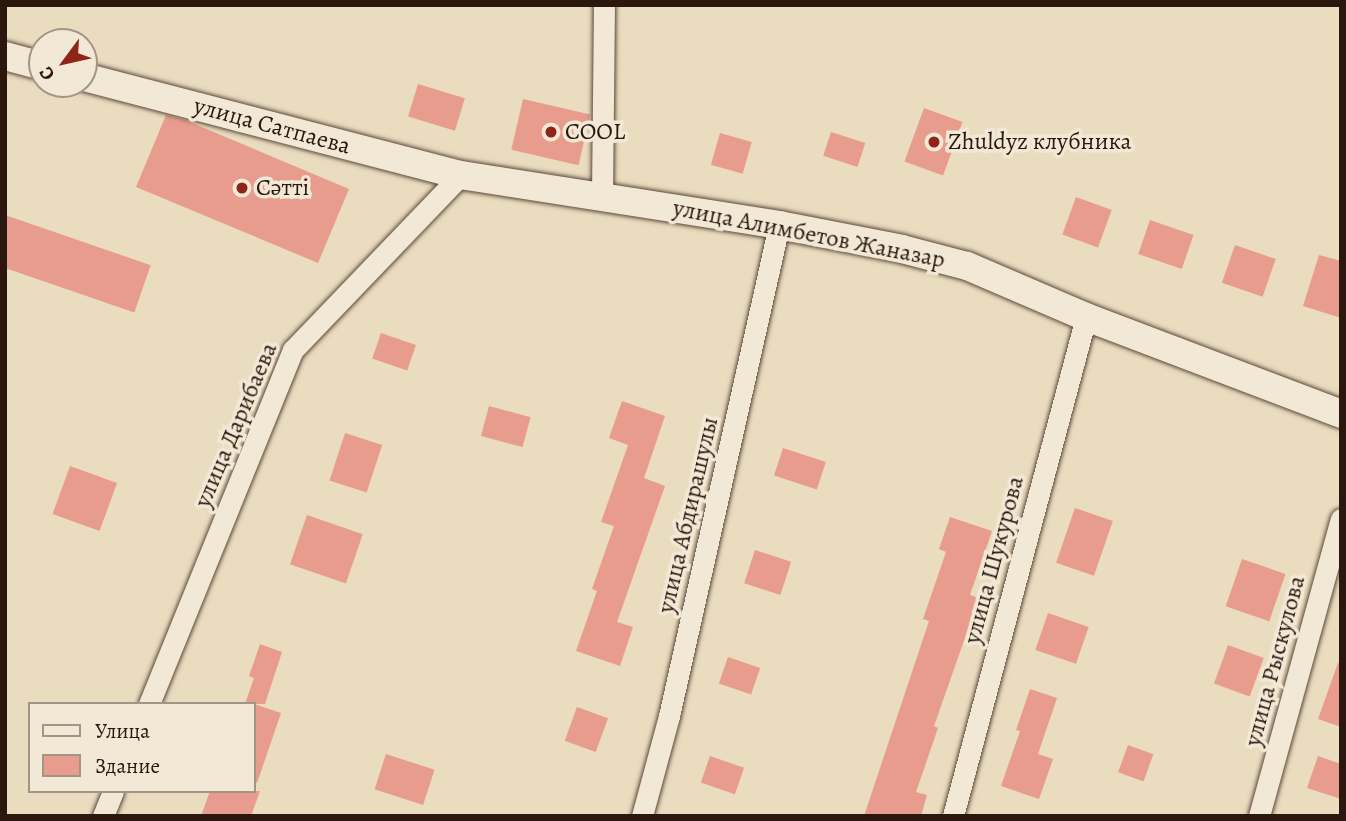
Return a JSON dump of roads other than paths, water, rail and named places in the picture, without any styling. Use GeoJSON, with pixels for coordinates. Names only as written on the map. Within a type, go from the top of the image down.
{"type":"FeatureCollection","features":[{"type":"Feature","properties":{"kind":"street"},"geometry":{"type":"LineString","coordinates":[[602,195],[604,5]]}},
{"type":"Feature","properties":{"kind":"street"},"geometry":{"type":"LineString","coordinates":[[5,56],[28,62]]}},
{"type":"Feature","properties":{"kind":"street","name":"улица Сатпаева"},"geometry":{"type":"LineString","coordinates":[[98,81],[461,175]]}},
{"type":"Feature","properties":{"kind":"street","name":"улица Алимбетов Жаназар"},"geometry":{"type":"LineString","coordinates":[[461,175],[602,195],[779,225],[902,249],[967,266],[1086,317],[1341,414]]}},
{"type":"Feature","properties":{"kind":"street","name":"улица Дарибаева"},"geometry":{"type":"LineString","coordinates":[[150,702],[293,350],[461,175]]}},
{"type":"Feature","properties":{"kind":"street","name":"улица Абдирашулы"},"geometry":{"type":"LineString","coordinates":[[642,816],[669,716],[779,225]]}},
{"type":"Feature","properties":{"kind":"street","name":"улица Шукурова"},"geometry":{"type":"LineString","coordinates":[[953,816],[1086,317]]}},
{"type":"Feature","properties":{"kind":"street","name":"улица Рыскулова"},"geometry":{"type":"LineString","coordinates":[[1259,816],[1341,519]]}},
{"type":"Feature","properties":{"kind":"street"},"geometry":{"type":"LineString","coordinates":[[103,816],[112,793]]}},
{"type":"Feature","properties":{"kind":"place","name":"COOL"},"geometry":{"type":"Point","coordinates":[551,132]}},
{"type":"Feature","properties":{"kind":"place","name":"Zhuldyz клубника"},"geometry":{"type":"Point","coordinates":[934,142]}},
{"type":"Feature","properties":{"kind":"place","name":"Сәтті"},"geometry":{"type":"Point","coordinates":[242,188]}}]}
